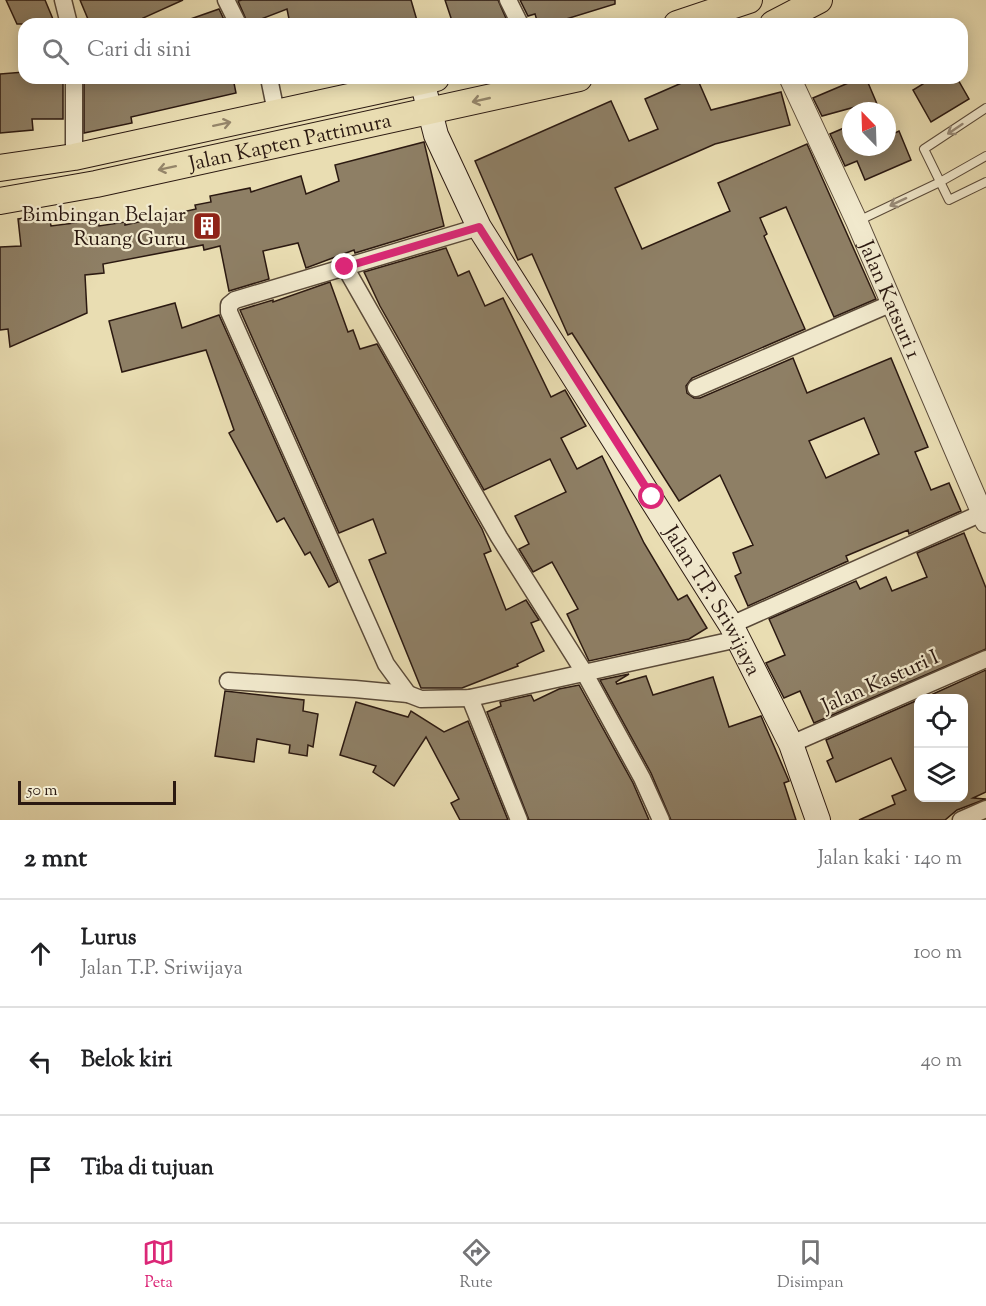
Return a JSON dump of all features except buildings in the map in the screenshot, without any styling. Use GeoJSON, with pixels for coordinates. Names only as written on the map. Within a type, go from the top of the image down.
{"type":"FeatureCollection","features":[{"type":"Feature","properties":{"kind":"main road"},"geometry":{"type":"LineString","coordinates":[[695,18],[749,0]]}},
{"type":"Feature","properties":{"kind":"main road"},"geometry":{"type":"LineString","coordinates":[[784,18],[819,0]]}},
{"type":"Feature","properties":{"kind":"main road","name":"Jalan Kapten Pattimura"},"geometry":{"type":"LineString","coordinates":[[5,168],[74,157],[410,84]]}},
{"type":"Feature","properties":{"kind":"main road","name":"Jalan T.P. Sriwijaya"},"geometry":{"type":"LineString","coordinates":[[429,84],[428,112],[436,135],[479,227],[734,632],[791,744],[818,820]]}},
{"type":"Feature","properties":{"kind":"main road","name":"Jalan Kapten Pattimura"},"geometry":{"type":"LineString","coordinates":[[6,200],[552,84]]}},
{"type":"Feature","properties":{"kind":"main road"},"geometry":{"type":"LineString","coordinates":[[5,168],[6,200]]}},
{"type":"Feature","properties":{"kind":"street"},"geometry":{"type":"LineString","coordinates":[[63,0],[68,18]]}},
{"type":"Feature","properties":{"kind":"street"},"geometry":{"type":"LineString","coordinates":[[225,0],[234,18]]}},
{"type":"Feature","properties":{"kind":"street"},"geometry":{"type":"LineString","coordinates":[[508,0],[517,18]]}},
{"type":"Feature","properties":{"kind":"street"},"geometry":{"type":"LineString","coordinates":[[74,84],[74,157]]}},
{"type":"Feature","properties":{"kind":"street"},"geometry":{"type":"LineString","coordinates":[[270,84],[276,112]]}},
{"type":"Feature","properties":{"kind":"street","name":"Jalan Katsuri 1"},"geometry":{"type":"LineString","coordinates":[[793,84],[857,222],[890,304],[984,517]]}},
{"type":"Feature","properties":{"kind":"street"},"geometry":{"type":"LineString","coordinates":[[408,694],[386,664],[229,312],[229,305],[235,300],[479,227]]}},
{"type":"Feature","properties":{"kind":"street"},"geometry":{"type":"LineString","coordinates":[[345,267],[499,537],[584,672],[642,778],[661,820]]}},
{"type":"Feature","properties":{"kind":"street"},"geometry":{"type":"LineString","coordinates":[[696,388],[890,304]]}},
{"type":"Feature","properties":{"kind":"street"},"geometry":{"type":"LineString","coordinates":[[228,681],[408,694],[433,700],[470,698],[584,672],[734,632],[984,517]]}},
{"type":"Feature","properties":{"kind":"street","name":"Jalan Kasturi I"},"geometry":{"type":"LineString","coordinates":[[791,744],[986,659]]}},
{"type":"Feature","properties":{"kind":"street"},"geometry":{"type":"LineString","coordinates":[[470,698],[519,820]]}},
{"type":"Feature","properties":{"kind":"street"},"geometry":{"type":"LineString","coordinates":[[963,820],[986,809]]}},
{"type":"Feature","properties":{"kind":"lane"},"geometry":{"type":"LineString","coordinates":[[986,108],[924,149],[949,200],[986,182]]}},
{"type":"Feature","properties":{"kind":"lane"},"geometry":{"type":"LineString","coordinates":[[857,222],[940,182],[986,156]]}},
{"type":"Feature","properties":{"kind":"place","name":"Bimbingan Belajar Ruang Guru"},"geometry":{"type":"Point","coordinates":[207,226]}},
{"type":"Feature","properties":{"kind":"route"},"geometry":{"type":"LineString","coordinates":[[345,267],[479,227],[652,497]]}}]}
